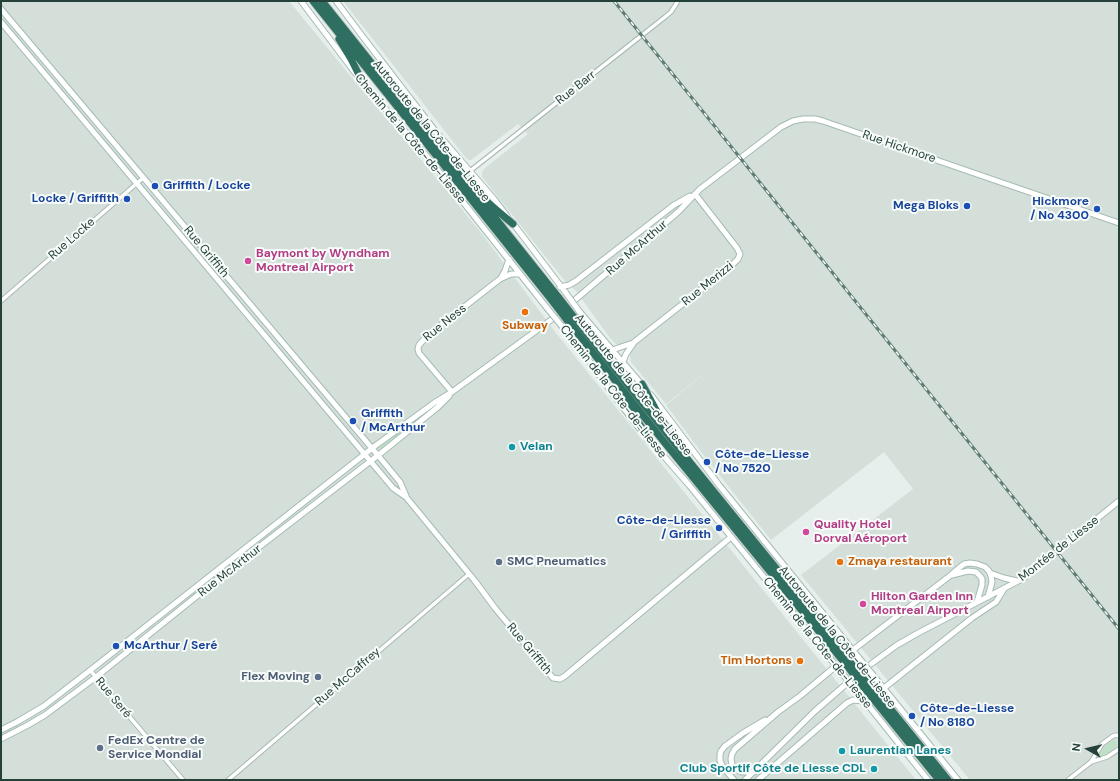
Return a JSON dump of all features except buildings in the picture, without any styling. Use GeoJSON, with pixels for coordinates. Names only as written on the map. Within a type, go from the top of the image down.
{"type":"FeatureCollection","features":[{"type":"Feature","properties":{"kind":"highway","name":"Autoroute de la Côte-de-Liesse"},"geometry":{"type":"LineString","coordinates":[[313,1],[556,300]]}},
{"type":"Feature","properties":{"kind":"highway","name":"Autoroute de la Côte-de-Liesse"},"geometry":{"type":"LineString","coordinates":[[322,1],[473,191],[570,318],[684,455],[850,665]]}},
{"type":"Feature","properties":{"kind":"highway"},"geometry":{"type":"LineString","coordinates":[[319,9],[352,59],[363,83]]}},
{"type":"Feature","properties":{"kind":"highway"},"geometry":{"type":"LineString","coordinates":[[473,191],[513,224]]}},
{"type":"Feature","properties":{"kind":"highway","name":"Autoroute de la Côte-de-Liesse"},"geometry":{"type":"LineString","coordinates":[[570,318],[607,370],[665,443],[948,780]]}},
{"type":"Feature","properties":{"kind":"highway"},"geometry":{"type":"LineString","coordinates":[[607,370],[649,440]]}},
{"type":"Feature","properties":{"kind":"highway"},"geometry":{"type":"LineString","coordinates":[[642,384],[654,408],[684,455]]}},
{"type":"Feature","properties":{"kind":"highway","name":"Autoroute de la Côte-de-Liesse"},"geometry":{"type":"LineString","coordinates":[[865,683],[939,780]]}},
{"type":"Feature","properties":{"kind":"street","name":"Chemin de la Côte-de-Liesse"},"geometry":{"type":"LineString","coordinates":[[301,1],[363,83],[426,156],[509,259],[593,366],[627,413],[731,537],[928,780]]}},
{"type":"Feature","properties":{"kind":"street","name":"Chemin de la Côte-de-Liesse"},"geometry":{"type":"LineString","coordinates":[[336,1],[436,132],[494,199],[560,287],[642,384],[719,485],[958,780]]}},
{"type":"Feature","properties":{"kind":"street","name":"Rue Barr"},"geometry":{"type":"LineString","coordinates":[[470,171],[665,17],[671,12],[678,1]]}},
{"type":"Feature","properties":{"kind":"street","name":"Rue Griffith"},"geometry":{"type":"LineString","coordinates":[[1,9],[378,455],[400,482],[406,497]]}},
{"type":"Feature","properties":{"kind":"street","name":"Rue Griffith"},"geometry":{"type":"LineString","coordinates":[[1,22],[365,454],[394,488],[406,497],[495,608],[555,679],[560,679],[565,676],[731,537]]}},
{"type":"Feature","properties":{"kind":"street","name":"Rue Hickmore"},"geometry":{"type":"LineString","coordinates":[[695,194],[781,127],[793,121],[811,119],[822,121],[1119,223]]}},
{"type":"Feature","properties":{"kind":"street","name":"Rue Locke"},"geometry":{"type":"LineString","coordinates":[[1,301],[143,178]]}},
{"type":"Feature","properties":{"kind":"street"},"geometry":{"type":"LineString","coordinates":[[560,287],[569,285],[576,281],[674,205],[695,194]]}},
{"type":"Feature","properties":{"kind":"street","name":"Rue McArthur"},"geometry":{"type":"LineString","coordinates":[[576,299],[678,212],[695,194]]}},
{"type":"Feature","properties":{"kind":"street","name":"Rue Merizzi"},"geometry":{"type":"LineString","coordinates":[[622,362],[633,343],[731,266],[739,257],[740,252],[695,194]]}},
{"type":"Feature","properties":{"kind":"street"},"geometry":{"type":"LineString","coordinates":[[189,245],[195,240]]}},
{"type":"Feature","properties":{"kind":"street","name":"Rue Ness"},"geometry":{"type":"LineString","coordinates":[[500,279],[509,259]]}},
{"type":"Feature","properties":{"kind":"street"},"geometry":{"type":"LineString","coordinates":[[212,272],[219,267]]}},
{"type":"Feature","properties":{"kind":"street","name":"Rue Ness"},"geometry":{"type":"LineString","coordinates":[[452,392],[419,353],[418,345],[427,336],[500,279],[511,274],[520,274]]}},
{"type":"Feature","properties":{"kind":"street","name":"Rue McArthur"},"geometry":{"type":"LineString","coordinates":[[1,730],[44,706],[372,448],[434,403],[452,392],[550,320]]}},
{"type":"Feature","properties":{"kind":"street","name":"Rue Merizzi"},"geometry":{"type":"LineString","coordinates":[[612,350],[633,343]]}},
{"type":"Feature","properties":{"kind":"street","name":"Rue McArthur"},"geometry":{"type":"LineString","coordinates":[[1,739],[45,715],[96,677],[438,407],[452,392]]}},
{"type":"Feature","properties":{"kind":"street","name":"Montée de Liesse"},"geometry":{"type":"LineString","coordinates":[[871,664],[904,641],[1017,581],[1118,504]]}},
{"type":"Feature","properties":{"kind":"street"},"geometry":{"type":"LineString","coordinates":[[853,650],[963,565],[970,563],[977,564],[986,568],[990,573],[992,584],[988,597]]}},
{"type":"Feature","properties":{"kind":"street"},"geometry":{"type":"LineString","coordinates":[[952,575],[968,571],[974,572],[980,576],[983,584],[977,602]]}},
{"type":"Feature","properties":{"kind":"street"},"geometry":{"type":"LineString","coordinates":[[990,573],[1017,581]]}},
{"type":"Feature","properties":{"kind":"street","name":"Rue McCaffrey"},"geometry":{"type":"LineString","coordinates":[[228,780],[469,574]]}},
{"type":"Feature","properties":{"kind":"street"},"geometry":{"type":"LineString","coordinates":[[884,688],[972,618],[998,600],[1004,588]]}},
{"type":"Feature","properties":{"kind":"street"},"geometry":{"type":"LineString","coordinates":[[754,772],[742,772],[736,770],[732,763],[732,754],[739,744],[836,666]]}},
{"type":"Feature","properties":{"kind":"street","name":"Rue Seré"},"geometry":{"type":"LineString","coordinates":[[90,670],[183,780]]}},
{"type":"Feature","properties":{"kind":"street"},"geometry":{"type":"LineString","coordinates":[[745,780],[815,711],[845,685]]}},
{"type":"Feature","properties":{"kind":"street"},"geometry":{"type":"LineString","coordinates":[[758,780],[849,702],[853,700],[864,701]]}},
{"type":"Feature","properties":{"kind":"street"},"geometry":{"type":"LineString","coordinates":[[734,780],[720,761],[721,751],[725,746],[743,733],[778,712]]}},
{"type":"Feature","properties":{"kind":"street"},"geometry":{"type":"LineString","coordinates":[[1068,780],[1091,762],[1102,744],[1112,736],[1119,736]]}},
{"type":"Feature","properties":{"kind":"street"},"geometry":{"type":"LineString","coordinates":[[1091,762],[1107,757],[1119,749]]}},
{"type":"Feature","properties":{"kind":"shaded area"},"geometry":{"type":"Polygon","coordinates":[[[1,1],[289,1],[482,234],[556,333],[916,780],[1,780],[1,1]]]}},
{"type":"Feature","properties":{"kind":"shaded area"},"geometry":{"type":"Polygon","coordinates":[[[343,1],[1119,1],[1119,780],[970,780],[801,575],[913,489],[884,452],[771,540],[666,405],[722,359],[666,404],[631,362],[630,356],[619,344],[616,344],[610,338],[576,291],[565,281],[482,177],[482,172],[485,168],[528,134],[518,124],[471,160],[466,158],[343,1]]]}},
{"type":"Feature","properties":{"kind":"green space"},"geometry":{"type":"Polygon","coordinates":[[[415,420],[416,421],[381,449],[378,449],[378,447],[415,420]]]}},
{"type":"Feature","properties":{"kind":"green space"},"geometry":{"type":"Polygon","coordinates":[[[1114,740],[1117,742],[1117,746],[1107,754],[1098,757],[1103,748],[1114,740]]]}},
{"type":"Feature","properties":{"kind":"railway"},"geometry":{"type":"LineString","coordinates":[[614,1],[1119,629]]}},
{"type":"Feature","properties":{"kind":"place","name":"Griffith / Locke"},"geometry":{"type":"Point","coordinates":[155,186]}},
{"type":"Feature","properties":{"kind":"place","name":"Locke / Griffith"},"geometry":{"type":"Point","coordinates":[127,199]}},
{"type":"Feature","properties":{"kind":"place","name":"Mega Bloks"},"geometry":{"type":"Point","coordinates":[967,206]}},
{"type":"Feature","properties":{"kind":"place","name":"Hickmore / No 4300"},"geometry":{"type":"Point","coordinates":[1097,209]}},
{"type":"Feature","properties":{"kind":"place","name":"Baymont by Wyndham Montreal Airport"},"geometry":{"type":"Point","coordinates":[248,261]}},
{"type":"Feature","properties":{"kind":"place","name":"Subway"},"geometry":{"type":"Point","coordinates":[525,312]}},
{"type":"Feature","properties":{"kind":"place","name":"Griffith / McArthur"},"geometry":{"type":"Point","coordinates":[353,421]}},
{"type":"Feature","properties":{"kind":"place","name":"Velan"},"geometry":{"type":"Point","coordinates":[512,447]}},
{"type":"Feature","properties":{"kind":"place","name":"Côte-de-Liesse / No 7520"},"geometry":{"type":"Point","coordinates":[707,462]}},
{"type":"Feature","properties":{"kind":"place","name":"Côte-de-Liesse / Griffith"},"geometry":{"type":"Point","coordinates":[719,528]}},
{"type":"Feature","properties":{"kind":"place","name":"Quality Hotel Dorval Aéroport"},"geometry":{"type":"Point","coordinates":[806,532]}},
{"type":"Feature","properties":{"kind":"place","name":"SMC Pneumatics"},"geometry":{"type":"Point","coordinates":[499,562]}},
{"type":"Feature","properties":{"kind":"place","name":"Zmaya restaurant"},"geometry":{"type":"Point","coordinates":[840,562]}},
{"type":"Feature","properties":{"kind":"place","name":"Hilton Garden Inn Montreal Airport"},"geometry":{"type":"Point","coordinates":[863,604]}},
{"type":"Feature","properties":{"kind":"place","name":"McArthur / Seré"},"geometry":{"type":"Point","coordinates":[116,646]}},
{"type":"Feature","properties":{"kind":"place","name":"Tim Hortons"},"geometry":{"type":"Point","coordinates":[800,661]}},
{"type":"Feature","properties":{"kind":"place","name":"Flex Moving"},"geometry":{"type":"Point","coordinates":[318,677]}},
{"type":"Feature","properties":{"kind":"place","name":"Côte-de-Liesse / No 8180"},"geometry":{"type":"Point","coordinates":[912,716]}},
{"type":"Feature","properties":{"kind":"place","name":"FedEx Centre de Service Mondial"},"geometry":{"type":"Point","coordinates":[100,748]}},
{"type":"Feature","properties":{"kind":"place","name":"Laurentian Lanes"},"geometry":{"type":"Point","coordinates":[842,751]}},
{"type":"Feature","properties":{"kind":"place","name":"Club Sportif Côte de Liesse CDL"},"geometry":{"type":"Point","coordinates":[874,769]}}]}
